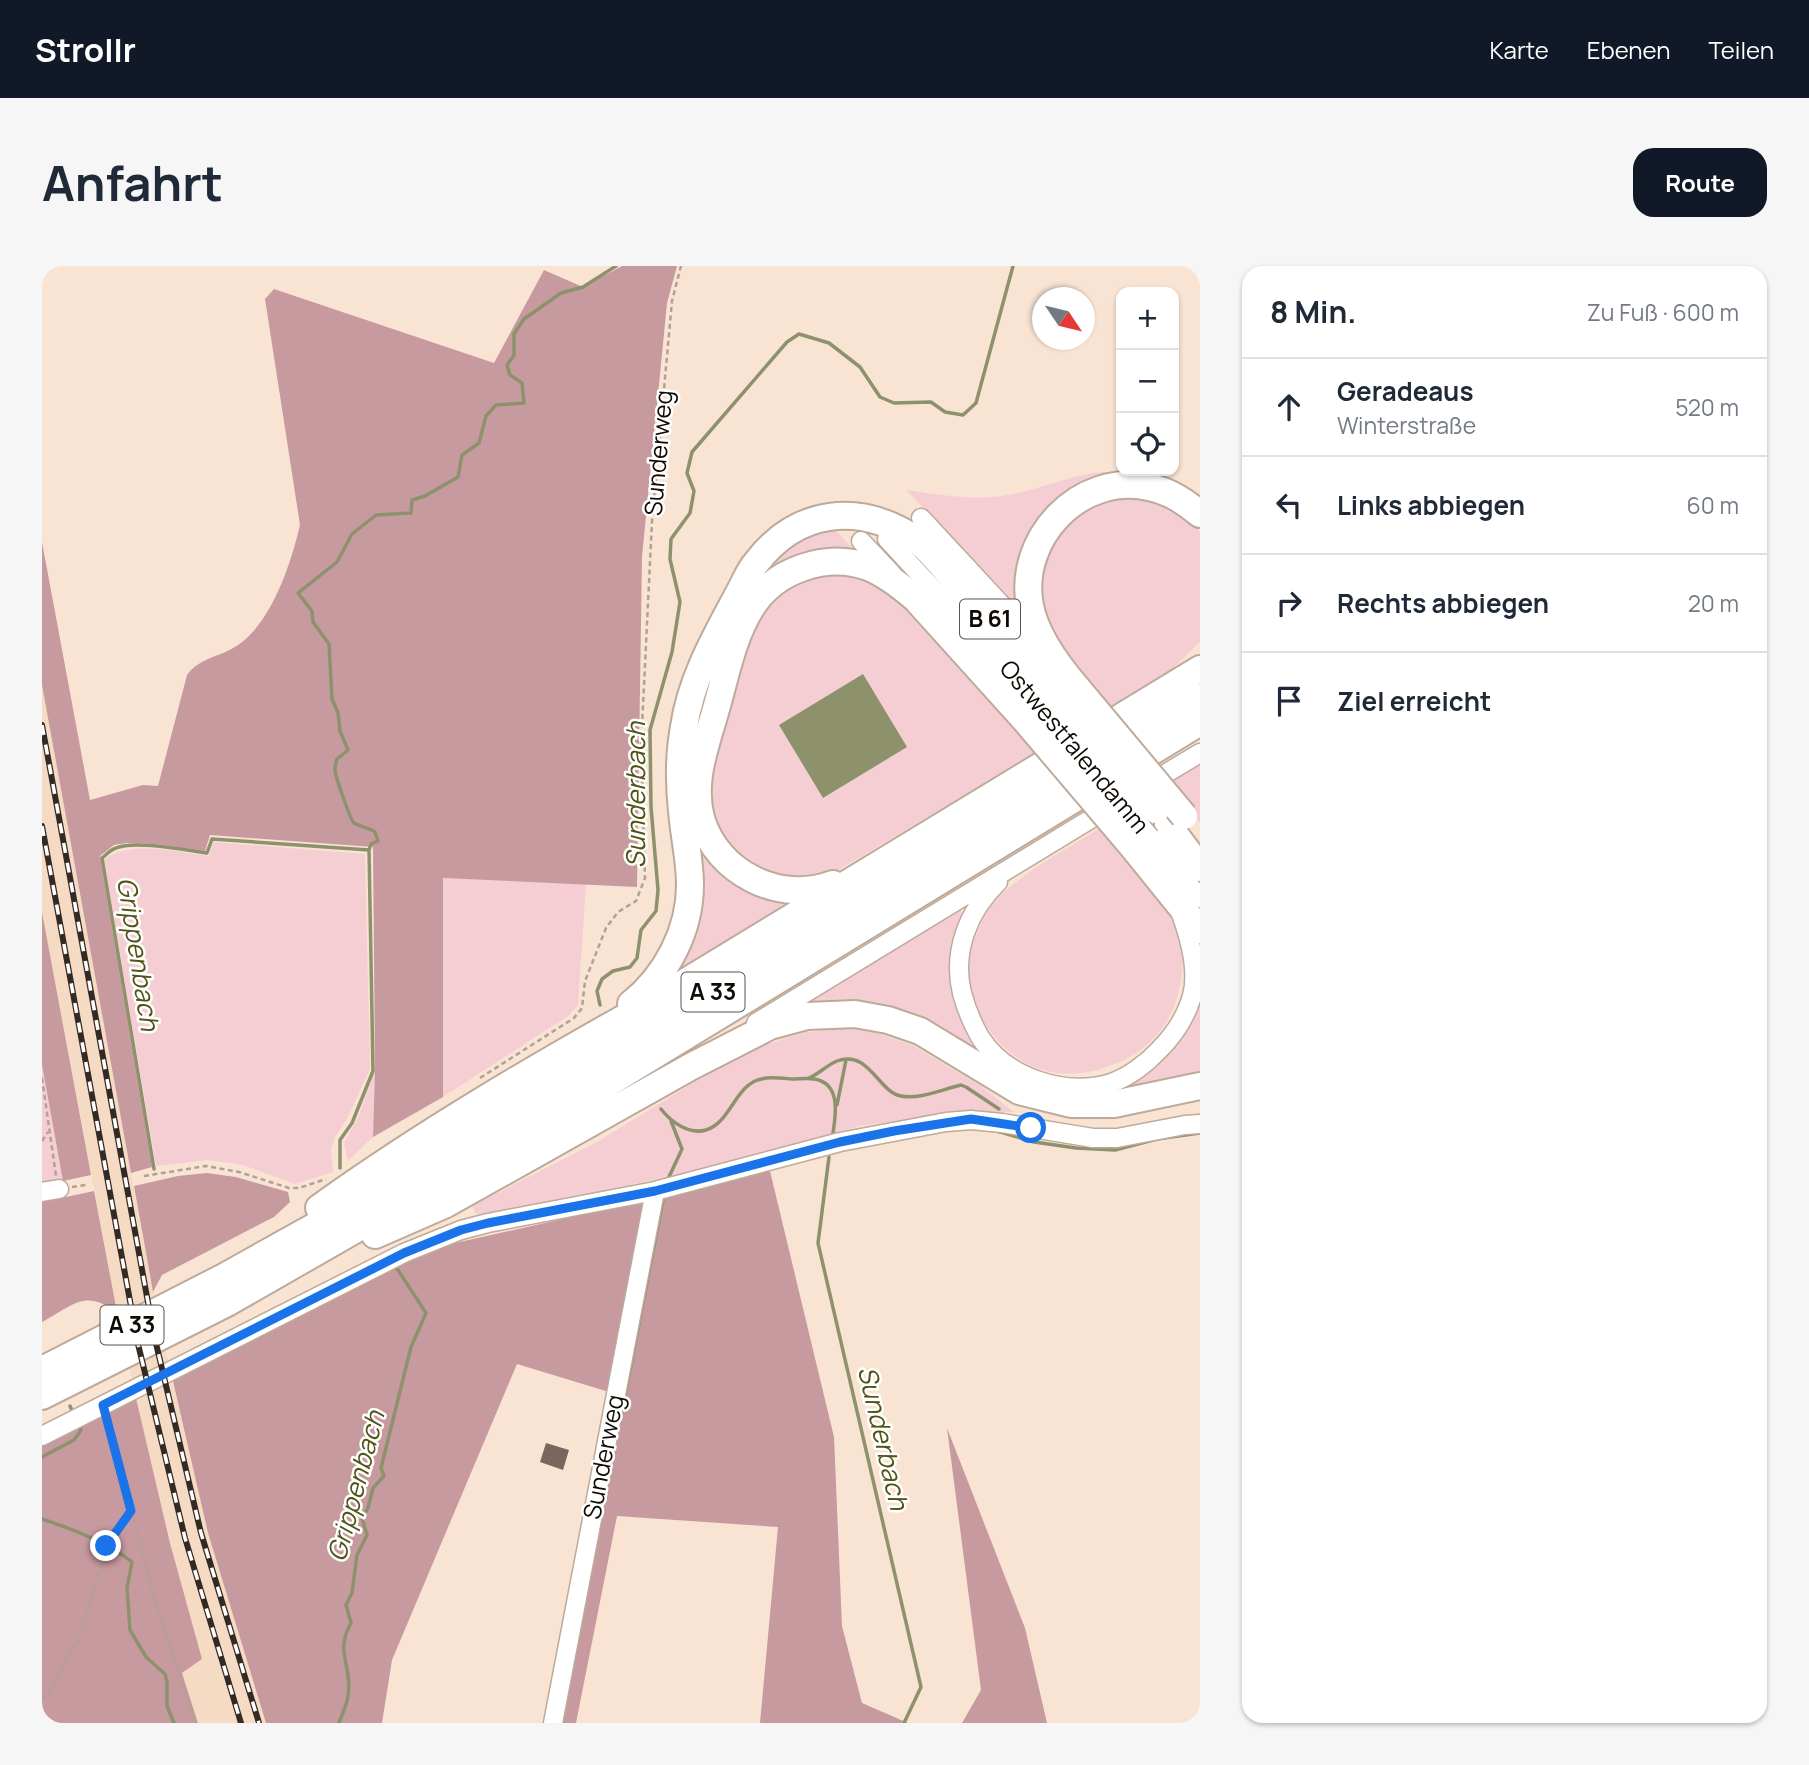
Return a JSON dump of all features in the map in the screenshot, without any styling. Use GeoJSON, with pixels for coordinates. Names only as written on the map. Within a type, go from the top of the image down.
{"type":"FeatureCollection","features":[{"type":"Feature","properties":{"kind":"highway"},"geometry":{"type":"LineString","coordinates":[[1200,514],[1168,492],[1146,486],[1107,488],[1074,502],[1057,516],[1042,535],[1029,573],[1028,592],[1030,609],[1040,635],[1056,699],[1159,831],[1200,838]]}},
{"type":"Feature","properties":{"kind":"highway","name":"Ostwestfalendamm"},"geometry":{"type":"LineString","coordinates":[[589,1038],[648,990],[666,965],[681,935],[688,908],[690,884],[680,767],[684,726],[693,688],[710,648],[754,564],[771,545],[791,529],[823,517],[848,515],[919,529],[1056,699]]}},
{"type":"Feature","properties":{"kind":"highway"},"geometry":{"type":"LineString","coordinates":[[870,869],[822,888],[806,892],[783,891],[755,880],[720,854],[701,820],[697,776],[744,620],[764,592],[780,578],[809,565],[848,562],[881,574],[1056,699],[1159,831],[1200,932]]}},
{"type":"Feature","properties":{"kind":"highway"},"geometry":{"type":"LineString","coordinates":[[224,1290],[268,1243],[402,1150],[1198,676]]}},
{"type":"Feature","properties":{"kind":"highway","name":"A 33"},"geometry":{"type":"LineString","coordinates":[[42,1396],[224,1290],[1198,676]]}},
{"type":"Feature","properties":{"kind":"highway","name":"A 33"},"geometry":{"type":"LineString","coordinates":[[42,1370],[224,1290],[571,1106],[1200,722]]}},
{"type":"Feature","properties":{"kind":"highway","name":"Ostwestfalendamm"},"geometry":{"type":"LineString","coordinates":[[1159,831],[1200,868]]}},
{"type":"Feature","properties":{"kind":"highway"},"geometry":{"type":"LineString","coordinates":[[224,1290],[446,1204],[692,1066],[770,1026],[807,1016],[855,1014],[888,1020],[920,1031],[1019,1091],[1055,1101],[1092,1106],[1114,1104],[1200,1086]]}},
{"type":"Feature","properties":{"kind":"street","name":"Ostwestfalendamm"},"geometry":{"type":"LineString","coordinates":[[887,538],[1056,699]]}},
{"type":"Feature","properties":{"kind":"street"},"geometry":{"type":"LineString","coordinates":[[861,541],[916,599]]}},
{"type":"Feature","properties":{"kind":"street"},"geometry":{"type":"LineString","coordinates":[[692,1066],[804,993],[1200,753]]}},
{"type":"Feature","properties":{"kind":"street"},"geometry":{"type":"LineString","coordinates":[[1031,856],[986,894],[970,919],[958,961],[965,1003],[981,1039],[1010,1067],[1046,1083],[1088,1087],[1113,1082],[1136,1070],[1170,1039],[1184,1018],[1193,995],[1194,971],[1188,899]]}},
{"type":"Feature","properties":{"kind":"street"},"geometry":{"type":"LineString","coordinates":[[42,1436],[404,1253],[434,1240],[488,1223],[655,1191],[840,1142],[971,1119],[1093,1138],[1116,1138],[1200,1124]]}},
{"type":"Feature","properties":{"kind":"street","name":"Sunderweg"},"geometry":{"type":"LineString","coordinates":[[553,1723],[655,1191]]}},
{"type":"Feature","properties":{"kind":"path","name":"Sunderweg"},"geometry":{"type":"LineString","coordinates":[[480,1078],[574,1018],[582,1008],[585,981],[606,928],[618,912],[636,901],[645,878],[641,747],[652,521],[672,301],[681,266]]}},
{"type":"Feature","properties":{"kind":"path"},"geometry":{"type":"LineString","coordinates":[[42,1078],[48,1132],[50,1191]]}},
{"type":"Feature","properties":{"kind":"path"},"geometry":{"type":"LineString","coordinates":[[42,1141],[48,1132]]}},
{"type":"Feature","properties":{"kind":"path"},"geometry":{"type":"LineString","coordinates":[[144,1176],[206,1166],[239,1172],[289,1188],[299,1188],[335,1176]]}},
{"type":"Feature","properties":{"kind":"path"},"geometry":{"type":"LineString","coordinates":[[96,1409],[131,1511],[195,1723]]}},
{"type":"Feature","properties":{"kind":"path"},"geometry":{"type":"LineString","coordinates":[[42,1699],[81,1636],[106,1546],[131,1511]]}},
{"type":"Feature","properties":{"kind":"shaded area"},"geometry":{"type":"Polygon","coordinates":[[[622,266],[677,266],[667,303],[642,557],[637,887],[443,878],[443,1097],[373,1137],[373,847],[210,835],[205,851],[157,844],[114,845],[100,856],[152,1167],[131,1173],[42,685],[42,542],[90,800],[143,785],[158,786],[187,675],[198,664],[238,645],[261,622],[285,574],[300,525],[265,299],[274,289],[494,363],[544,270],[583,287],[622,266]]]}},
{"type":"Feature","properties":{"kind":"shaded area"},"geometry":{"type":"Polygon","coordinates":[[[1103,472],[1116,473],[1116,476],[1141,476],[1177,486],[1200,497],[1200,506],[1188,496],[1070,496],[1021,609],[906,490],[957,497],[995,497],[1103,472]]]}},
{"type":"Feature","properties":{"kind":"shaded area"},"geometry":{"type":"Polygon","coordinates":[[[1125,497],[1167,506],[1185,517],[1200,532],[1200,642],[1171,670],[1112,708],[1073,663],[1052,632],[1045,614],[1042,575],[1051,547],[1076,517],[1089,507],[1125,497]]]}},
{"type":"Feature","properties":{"kind":"shaded area"},"geometry":{"type":"Polygon","coordinates":[[[832,526],[857,553],[777,570],[692,762],[702,691],[760,572],[795,538],[832,526]]]}},
{"type":"Feature","properties":{"kind":"shaded area"},"geometry":{"type":"Polygon","coordinates":[[[824,573],[863,576],[908,605],[1038,752],[833,873],[816,878],[770,877],[727,849],[711,818],[707,779],[751,627],[761,611],[786,586],[824,573]]]}},
{"type":"Feature","properties":{"kind":"shaded area"},"geometry":{"type":"Polygon","coordinates":[[[863,674],[907,747],[823,798],[779,725],[863,674]]]}},
{"type":"Feature","properties":{"kind":"shaded area"},"geometry":{"type":"Polygon","coordinates":[[[42,685],[149,1272],[208,1533],[266,1723],[198,1723],[182,1673],[202,1659],[140,1418],[111,1280],[42,912],[42,685]]]}},
{"type":"Feature","properties":{"kind":"shaded area"},"geometry":{"type":"Polygon","coordinates":[[[1200,763],[1200,823],[1168,782],[1200,763]]]}},
{"type":"Feature","properties":{"kind":"shaded area"},"geometry":{"type":"Polygon","coordinates":[[[1100,828],[1176,924],[1183,955],[1180,987],[1165,1025],[1137,1052],[1120,1062],[1093,1071],[1065,1074],[1047,1071],[1009,1052],[982,1020],[970,980],[970,959],[981,923],[995,901],[1032,871],[1100,828]]]}},
{"type":"Feature","properties":{"kind":"shaded area"},"geometry":{"type":"Polygon","coordinates":[[[213,842],[365,854],[370,1069],[347,1119],[335,1137],[331,1150],[333,1172],[295,1184],[243,1165],[208,1160],[156,1166],[104,859],[116,853],[141,849],[209,856],[213,842]]]}},
{"type":"Feature","properties":{"kind":"shaded area"},"geometry":{"type":"Polygon","coordinates":[[[709,851],[799,898],[674,978],[698,860],[709,851]]]}},
{"type":"Feature","properties":{"kind":"shaded area"},"geometry":{"type":"Polygon","coordinates":[[[443,878],[586,884],[578,1005],[568,1016],[443,1097],[443,878]]]}},
{"type":"Feature","properties":{"kind":"shaded area"},"geometry":{"type":"Polygon","coordinates":[[[960,910],[962,913],[950,954],[953,997],[971,1042],[994,1061],[952,1040],[799,1008],[960,910]]]}},
{"type":"Feature","properties":{"kind":"shaded area"},"geometry":{"type":"Polygon","coordinates":[[[42,912],[91,1175],[63,1181],[42,1065],[42,912]]]}},
{"type":"Feature","properties":{"kind":"shaded area"},"geometry":{"type":"Polygon","coordinates":[[[1198,944],[1200,1078],[1139,1091],[1094,1093],[1174,1045],[1198,944]]]}},
{"type":"Feature","properties":{"kind":"shaded area"},"geometry":{"type":"Polygon","coordinates":[[[859,1027],[912,1045],[981,1086],[1014,1112],[969,1112],[860,1126],[734,1162],[489,1216],[476,1214],[472,1206],[595,1143],[724,1064],[761,1046],[806,1032],[859,1027]]]}},
{"type":"Feature","properties":{"kind":"shaded area"},"geometry":{"type":"Polygon","coordinates":[[[42,1065],[63,1181],[42,1185],[42,1065]]]}},
{"type":"Feature","properties":{"kind":"shaded area"},"geometry":{"type":"Polygon","coordinates":[[[375,1070],[373,1137],[348,1161],[344,1143],[359,1115],[375,1070]]]}},
{"type":"Feature","properties":{"kind":"shaded area"},"geometry":{"type":"Polygon","coordinates":[[[770,1171],[834,1437],[842,1626],[862,1703],[908,1723],[760,1723],[778,1527],[617,1516],[576,1723],[559,1723],[658,1201],[664,1197],[770,1171]]]}},
{"type":"Feature","properties":{"kind":"shaded area"},"geometry":{"type":"Polygon","coordinates":[[[207,1173],[236,1177],[288,1192],[290,1202],[274,1217],[162,1275],[153,1292],[134,1186],[178,1176],[207,1173]]]}},
{"type":"Feature","properties":{"kind":"shaded area"},"geometry":{"type":"Polygon","coordinates":[[[63,1181],[66,1197],[94,1191],[117,1312],[96,1301],[79,1302],[42,1322],[42,1185],[63,1181]]]}},
{"type":"Feature","properties":{"kind":"shaded area"},"geometry":{"type":"Polygon","coordinates":[[[639,1202],[643,1206],[609,1392],[517,1364],[392,1660],[382,1723],[266,1723],[208,1533],[172,1377],[388,1270],[455,1243],[639,1202]]]}},
{"type":"Feature","properties":{"kind":"shaded area"},"geometry":{"type":"Polygon","coordinates":[[[135,1394],[170,1543],[202,1659],[182,1673],[198,1723],[42,1723],[42,1444],[135,1394]]]}},
{"type":"Feature","properties":{"kind":"shaded area"},"geometry":{"type":"Polygon","coordinates":[[[947,1428],[1025,1628],[1047,1723],[962,1723],[981,1690],[947,1428]]]}},
{"type":"Feature","properties":{"kind":"building"},"geometry":{"type":"Polygon","coordinates":[[[546,1443],[569,1450],[563,1470],[540,1462],[546,1443]]]}},
{"type":"Feature","properties":{"kind":"waterway","name":"Grippenbach"},"geometry":{"type":"LineString","coordinates":[[340,1168],[340,1140],[352,1123],[373,1071],[369,850],[371,844],[378,841],[375,832],[354,823],[340,789],[335,770],[337,759],[348,750],[332,699],[329,644],[313,622],[312,611],[298,593],[337,562],[352,534],[376,515],[411,513],[412,500],[425,496],[458,477],[462,455],[479,443],[486,416],[496,405],[524,403],[522,383],[510,375],[507,365],[514,355],[514,334],[524,319],[561,293],[583,287],[616,266]]}},
{"type":"Feature","properties":{"kind":"waterway","name":"Sunderbach"},"geometry":{"type":"LineString","coordinates":[[600,1005],[597,991],[602,979],[613,971],[630,967],[637,958],[641,930],[656,911],[658,890],[651,807],[650,730],[672,652],[680,602],[670,559],[671,539],[690,513],[694,491],[687,473],[692,452],[787,342],[799,334],[829,343],[860,367],[880,397],[894,403],[931,402],[945,412],[963,415],[976,403],[1013,266]]}},
{"type":"Feature","properties":{"kind":"waterway","name":"Grippenbach"},"geometry":{"type":"LineString","coordinates":[[154,1169],[102,858],[114,849],[135,845],[207,853],[212,839],[369,850]]}},
{"type":"Feature","properties":{"kind":"waterway"},"geometry":{"type":"LineString","coordinates":[[809,1078],[837,1061],[848,1059],[865,1066],[893,1093],[901,1096],[923,1095],[961,1085],[999,1109]]}},
{"type":"Feature","properties":{"kind":"waterway"},"geometry":{"type":"LineString","coordinates":[[837,1105],[846,1060]]}},
{"type":"Feature","properties":{"kind":"waterway","name":"Sunderbach"},"geometry":{"type":"LineString","coordinates":[[661,1109],[687,1129],[706,1130],[720,1121],[742,1092],[755,1081],[769,1078],[814,1079],[829,1086],[833,1093],[833,1133]]}},
{"type":"Feature","properties":{"kind":"waterway","name":"Sunderbach"},"geometry":{"type":"LineString","coordinates":[[668,1179],[682,1149],[671,1121]]}},
{"type":"Feature","properties":{"kind":"waterway"},"geometry":{"type":"LineString","coordinates":[[997,1131],[1034,1142],[1115,1150],[1157,1139],[1200,1133]]}},
{"type":"Feature","properties":{"kind":"waterway","name":"Sunderbach"},"geometry":{"type":"LineString","coordinates":[[829,1157],[818,1243],[921,1687],[904,1723]]}},
{"type":"Feature","properties":{"kind":"waterway","name":"Sunderbach"},"geometry":{"type":"LineString","coordinates":[[620,1422],[663,1200]]}},
{"type":"Feature","properties":{"kind":"waterway","name":"Grippenbach"},"geometry":{"type":"LineString","coordinates":[[339,1723],[347,1703],[349,1685],[344,1643],[351,1623],[346,1605],[352,1593],[357,1555],[367,1535],[362,1518],[368,1508],[373,1488],[384,1476],[381,1468],[411,1347],[426,1313],[396,1267]]}},
{"type":"Feature","properties":{"kind":"waterway"},"geometry":{"type":"LineString","coordinates":[[70,1406],[74,1415]]}},
{"type":"Feature","properties":{"kind":"waterway"},"geometry":{"type":"LineString","coordinates":[[42,1457],[74,1440],[81,1430],[79,1425]]}},
{"type":"Feature","properties":{"kind":"waterway"},"geometry":{"type":"LineString","coordinates":[[42,1519],[100,1542],[132,1562],[127,1588],[130,1630],[146,1657],[165,1674],[167,1706],[174,1723]]}},
{"type":"Feature","properties":{"kind":"railway"},"geometry":{"type":"LineString","coordinates":[[42,725],[154,1335],[201,1533],[259,1723]]}},
{"type":"Feature","properties":{"kind":"railway"},"geometry":{"type":"LineString","coordinates":[[42,826],[138,1344],[185,1538],[241,1723]]}},
{"type":"Feature","properties":{"kind":"route"},"geometry":{"type":"LineString","coordinates":[[106,1546],[131,1511],[103,1405],[404,1253],[461,1230],[488,1223],[655,1191],[840,1142],[894,1131],[971,1119],[1031,1128]]}}]}
